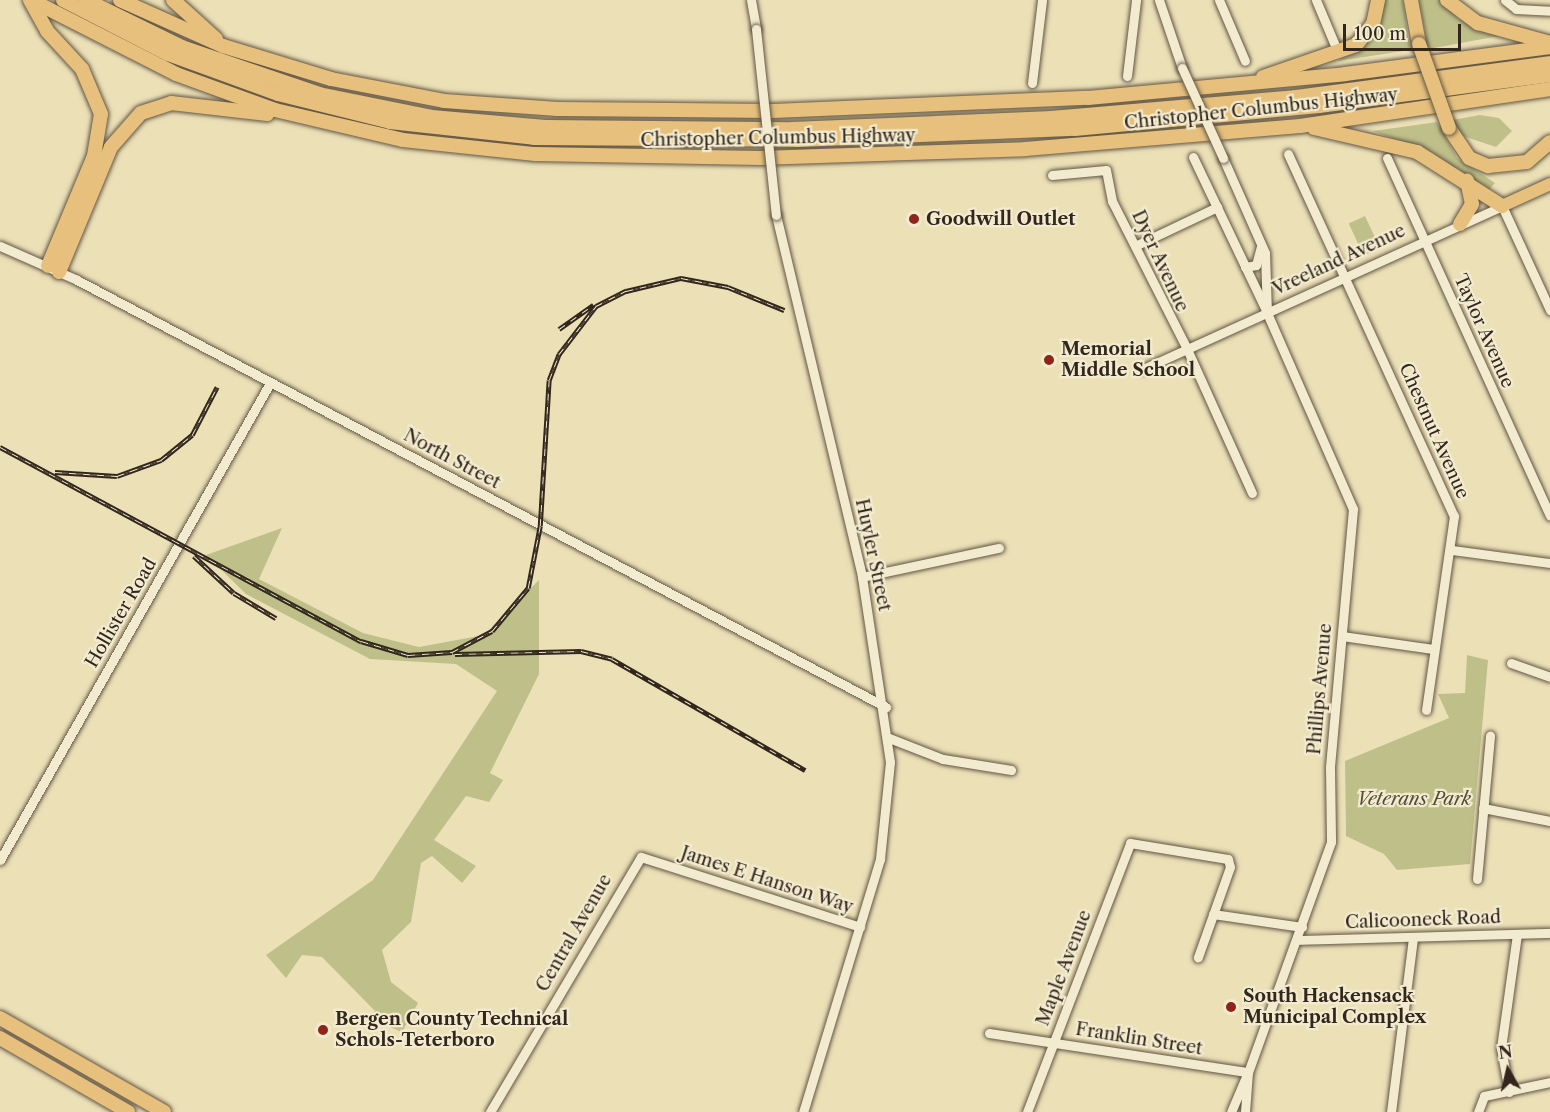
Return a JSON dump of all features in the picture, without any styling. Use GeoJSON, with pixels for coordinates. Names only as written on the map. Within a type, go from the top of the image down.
{"type":"FeatureCollection","features":[{"type":"Feature","properties":{"kind":"highway","name":"Christopher Columbus Highway"},"geometry":{"type":"LineString","coordinates":[[31,0],[176,74],[314,121],[487,151],[709,159],[973,152],[1300,126],[1550,88]]}},
{"type":"Feature","properties":{"kind":"highway"},"geometry":{"type":"LineString","coordinates":[[31,0],[47,31],[93,87],[101,114],[94,156],[54,269]]}},
{"type":"Feature","properties":{"kind":"highway","name":"Christopher Columbus Highway"},"geometry":{"type":"LineString","coordinates":[[63,0],[168,54],[305,102],[419,126],[534,138],[797,140],[1075,129],[1330,105],[1550,75]]}},
{"type":"Feature","properties":{"kind":"highway","name":"Christopher Columbus Highway"},"geometry":{"type":"LineString","coordinates":[[86,0],[191,51],[319,94],[432,117],[546,127],[802,129],[1052,118],[1296,97],[1550,63]]}},
{"type":"Feature","properties":{"kind":"highway","name":"Christopher Columbus Highway"},"geometry":{"type":"LineString","coordinates":[[120,0],[223,46],[387,92],[539,109],[859,109],[1229,86],[1550,45]]}},
{"type":"Feature","properties":{"kind":"highway"},"geometry":{"type":"LineString","coordinates":[[173,0],[223,46]]}},
{"type":"Feature","properties":{"kind":"highway"},"geometry":{"type":"LineString","coordinates":[[1229,86],[1343,53],[1366,35],[1378,0]]}},
{"type":"Feature","properties":{"kind":"highway"},"geometry":{"type":"LineString","coordinates":[[1411,0],[1419,44],[1449,128],[1469,158],[1488,166],[1527,162],[1550,141]]}},
{"type":"Feature","properties":{"kind":"highway"},"geometry":{"type":"LineString","coordinates":[[1447,0],[1478,23],[1550,45]]}},
{"type":"Feature","properties":{"kind":"highway"},"geometry":{"type":"LineString","coordinates":[[54,269],[111,147],[141,113],[187,103],[314,121]]}},
{"type":"Feature","properties":{"kind":"highway"},"geometry":{"type":"LineString","coordinates":[[1300,126],[1406,147],[1467,180],[1502,206]]}},
{"type":"Feature","properties":{"kind":"highway"},"geometry":{"type":"LineString","coordinates":[[1460,224],[1472,204],[1467,180]]}},
{"type":"Feature","properties":{"kind":"highway"},"geometry":{"type":"LineString","coordinates":[[0,1018],[164,1112]]}},
{"type":"Feature","properties":{"kind":"highway"},"geometry":{"type":"LineString","coordinates":[[0,1028],[43,1044]]}},
{"type":"Feature","properties":{"kind":"highway"},"geometry":{"type":"LineString","coordinates":[[0,1038],[128,1112]]}},
{"type":"Feature","properties":{"kind":"main road","name":"Vreeland Avenue"},"geometry":{"type":"LineString","coordinates":[[1502,206],[1550,184]]}},
{"type":"Feature","properties":{"kind":"street","name":"Huyler Street"},"geometry":{"type":"LineString","coordinates":[[751,0],[776,215],[862,577],[886,707],[889,738],[885,834],[860,927],[803,1112]]}},
{"type":"Feature","properties":{"kind":"street"},"geometry":{"type":"LineString","coordinates":[[1032,83],[1042,0]]}},
{"type":"Feature","properties":{"kind":"street"},"geometry":{"type":"LineString","coordinates":[[1127,76],[1136,0]]}},
{"type":"Feature","properties":{"kind":"street","name":"Phillips Avenue"},"geometry":{"type":"LineString","coordinates":[[1159,0],[1182,68],[1261,241],[1270,282],[1268,313]]}},
{"type":"Feature","properties":{"kind":"street"},"geometry":{"type":"LineString","coordinates":[[1219,0],[1245,61]]}},
{"type":"Feature","properties":{"kind":"street"},"geometry":{"type":"LineString","coordinates":[[1316,0],[1334,43]]}},
{"type":"Feature","properties":{"kind":"street"},"geometry":{"type":"LineString","coordinates":[[1505,0],[1516,9],[1550,11]]}},
{"type":"Feature","properties":{"kind":"street","name":"Chestnut Avenue"},"geometry":{"type":"LineString","coordinates":[[1288,154],[1451,505],[1452,550],[1433,649],[1426,710]]}},
{"type":"Feature","properties":{"kind":"street","name":"Phillips Avenue"},"geometry":{"type":"LineString","coordinates":[[1193,157],[1268,313],[1351,500],[1330,766],[1331,842],[1302,927],[1231,1112]]}},
{"type":"Feature","properties":{"kind":"street","name":"Taylor Avenue"},"geometry":{"type":"LineString","coordinates":[[1387,158],[1550,516]]}},
{"type":"Feature","properties":{"kind":"street","name":"Dyer Avenue"},"geometry":{"type":"LineString","coordinates":[[1052,175],[1106,170],[1112,201],[1137,245],[1187,349],[1252,493]]}},
{"type":"Feature","properties":{"kind":"street"},"geometry":{"type":"LineString","coordinates":[[1502,206],[1550,310]]}},
{"type":"Feature","properties":{"kind":"street","name":"Vreeland Avenue"},"geometry":{"type":"LineString","coordinates":[[1143,369],[1502,206]]}},
{"type":"Feature","properties":{"kind":"street"},"geometry":{"type":"LineString","coordinates":[[1137,245],[1217,207]]}},
{"type":"Feature","properties":{"kind":"street"},"geometry":{"type":"LineString","coordinates":[[1245,267],[1260,259],[1261,241]]}},
{"type":"Feature","properties":{"kind":"street","name":"North Street"},"geometry":{"type":"LineString","coordinates":[[0,246],[54,269],[886,707]]}},
{"type":"Feature","properties":{"kind":"street","name":"Hollister Road"},"geometry":{"type":"LineString","coordinates":[[0,860],[270,382]]}},
{"type":"Feature","properties":{"kind":"street"},"geometry":{"type":"LineString","coordinates":[[862,577],[999,548]]}},
{"type":"Feature","properties":{"kind":"street"},"geometry":{"type":"LineString","coordinates":[[1452,550],[1550,563]]}},
{"type":"Feature","properties":{"kind":"street"},"geometry":{"type":"LineString","coordinates":[[1342,636],[1433,649]]}},
{"type":"Feature","properties":{"kind":"street"},"geometry":{"type":"LineString","coordinates":[[1510,663],[1550,677]]}},
{"type":"Feature","properties":{"kind":"street"},"geometry":{"type":"LineString","coordinates":[[1477,879],[1490,736]]}},
{"type":"Feature","properties":{"kind":"street"},"geometry":{"type":"LineString","coordinates":[[889,738],[943,759],[1011,770]]}},
{"type":"Feature","properties":{"kind":"street"},"geometry":{"type":"LineString","coordinates":[[1483,808],[1550,821]]}},
{"type":"Feature","properties":{"kind":"street","name":"Maple Avenue"},"geometry":{"type":"LineString","coordinates":[[1027,1112],[1128,846],[1137,841],[1225,856],[1230,868],[1214,914]]}},
{"type":"Feature","properties":{"kind":"street","name":"James E Hanson Way"},"geometry":{"type":"LineString","coordinates":[[634,864],[648,856],[860,927]]}},
{"type":"Feature","properties":{"kind":"street","name":"Central Avenue"},"geometry":{"type":"LineString","coordinates":[[490,1112],[634,864]]}},
{"type":"Feature","properties":{"kind":"street"},"geometry":{"type":"LineString","coordinates":[[1198,957],[1214,914],[1302,927]]}},
{"type":"Feature","properties":{"kind":"street","name":"Calicooneck Road"},"geometry":{"type":"LineString","coordinates":[[1297,940],[1517,934],[1549,930]]}},
{"type":"Feature","properties":{"kind":"street"},"geometry":{"type":"LineString","coordinates":[[1509,1092],[1501,1048],[1517,934]]}},
{"type":"Feature","properties":{"kind":"street"},"geometry":{"type":"LineString","coordinates":[[1391,1112],[1413,937]]}},
{"type":"Feature","properties":{"kind":"street","name":"Franklin Street"},"geometry":{"type":"LineString","coordinates":[[989,1032],[1248,1072]]}},
{"type":"Feature","properties":{"kind":"street","name":"Phillips Avenue"},"geometry":{"type":"LineString","coordinates":[[1245,1112],[1248,1072]]}},
{"type":"Feature","properties":{"kind":"street"},"geometry":{"type":"LineString","coordinates":[[1478,1112],[1484,1096],[1550,1082]]}},
{"type":"Feature","properties":{"kind":"green space"},"geometry":{"type":"Polygon","coordinates":[[[1385,0],[1403,0],[1410,50],[1338,61],[1378,29],[1385,0]]]}},
{"type":"Feature","properties":{"kind":"green space"},"geometry":{"type":"Polygon","coordinates":[[[1418,0],[1442,0],[1458,19],[1504,35],[1429,49],[1418,0]]]}},
{"type":"Feature","properties":{"kind":"green space"},"geometry":{"type":"Polygon","coordinates":[[[1480,115],[1499,118],[1512,131],[1496,147],[1460,135],[1453,120],[1480,115]]]}},
{"type":"Feature","properties":{"kind":"green space"},"geometry":{"type":"Polygon","coordinates":[[[1437,122],[1457,158],[1495,183],[1488,191],[1433,153],[1373,131],[1437,122]]]}},
{"type":"Feature","properties":{"kind":"green space"},"geometry":{"type":"Polygon","coordinates":[[[1365,216],[1380,248],[1363,255],[1349,224],[1365,216]]]}},
{"type":"Feature","properties":{"kind":"green space"},"geometry":{"type":"Polygon","coordinates":[[[282,528],[259,579],[363,633],[419,647],[484,635],[539,580],[539,674],[490,773],[503,780],[489,802],[466,796],[434,840],[476,866],[462,883],[432,856],[421,863],[411,922],[382,950],[391,982],[418,1003],[402,1032],[370,1019],[375,1011],[322,957],[302,955],[286,978],[266,955],[373,880],[497,691],[456,664],[370,659],[246,594],[206,555],[282,528]]]}},
{"type":"Feature","properties":{"kind":"green space","name":"Veterans Park"},"geometry":{"type":"Polygon","coordinates":[[[1467,655],[1488,660],[1470,864],[1397,870],[1384,854],[1346,836],[1345,761],[1449,718],[1438,694],[1465,693],[1467,655]]]}},
{"type":"Feature","properties":{"kind":"railway"},"geometry":{"type":"LineString","coordinates":[[0,447],[361,641],[408,655],[452,652],[492,631],[528,588],[540,526],[549,380],[559,354],[596,306],[626,291],[681,278],[728,287],[784,310]]}},
{"type":"Feature","properties":{"kind":"railway"},"geometry":{"type":"LineString","coordinates":[[559,329],[593,305]]}},
{"type":"Feature","properties":{"kind":"railway"},"geometry":{"type":"LineString","coordinates":[[55,472],[117,476],[161,460],[192,435],[217,387]]}},
{"type":"Feature","properties":{"kind":"railway"},"geometry":{"type":"LineString","coordinates":[[194,556],[234,593],[276,618]]}},
{"type":"Feature","properties":{"kind":"railway"},"geometry":{"type":"LineString","coordinates":[[455,654],[581,651],[612,659],[805,770]]}},
{"type":"Feature","properties":{"kind":"place","name":"Goodwill Outlet"},"geometry":{"type":"Point","coordinates":[914,219]}},
{"type":"Feature","properties":{"kind":"place","name":"Memorial Middle School"},"geometry":{"type":"Point","coordinates":[1049,360]}},
{"type":"Feature","properties":{"kind":"place","name":"South Hackensack Municipal Complex"},"geometry":{"type":"Point","coordinates":[1231,1007]}},
{"type":"Feature","properties":{"kind":"place","name":"Bergen County Technical Schols-Teterboro"},"geometry":{"type":"Point","coordinates":[323,1030]}}]}
